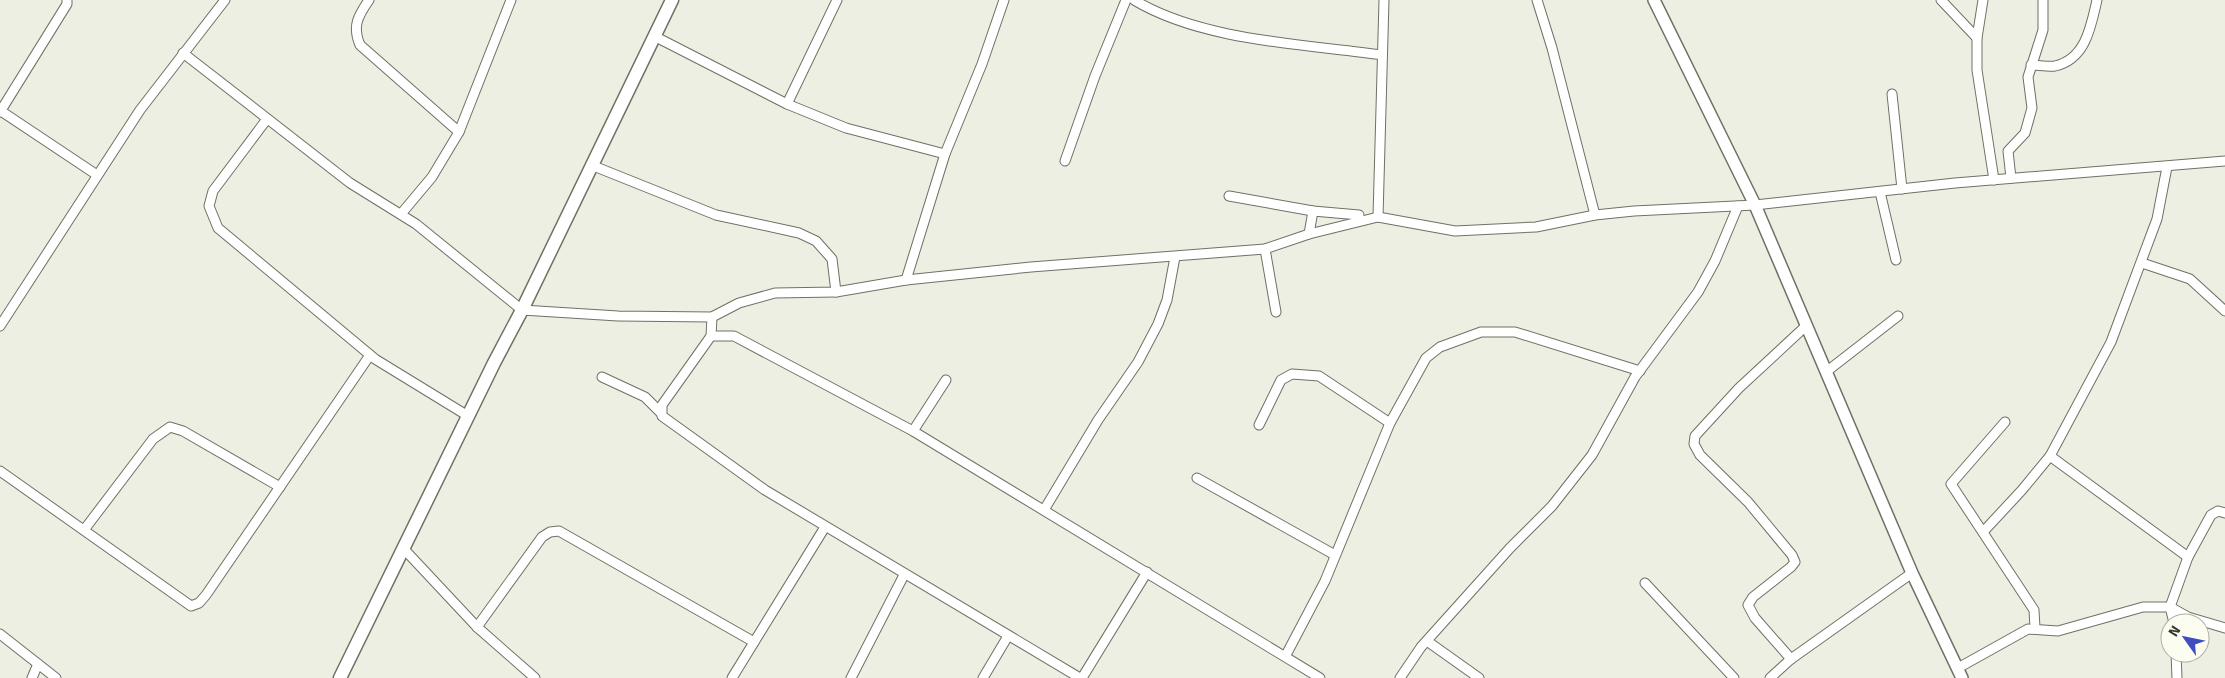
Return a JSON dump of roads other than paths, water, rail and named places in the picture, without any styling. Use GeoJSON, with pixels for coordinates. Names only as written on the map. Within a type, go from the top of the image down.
{"type":"FeatureCollection","features":[{"type":"Feature","properties":{"kind":"main road"},"geometry":{"type":"LineString","coordinates":[[340,678],[522,310],[672,0]]}},
{"type":"Feature","properties":{"kind":"street"},"geometry":{"type":"LineString","coordinates":[[67,0],[67,4],[0,112],[97,176]]}},
{"type":"Feature","properties":{"kind":"street"},"geometry":{"type":"LineString","coordinates":[[0,326],[140,110],[225,0]]}},
{"type":"Feature","properties":{"kind":"street"},"geometry":{"type":"LineString","coordinates":[[369,0],[357,21],[355,33],[360,45],[459,132]]}},
{"type":"Feature","properties":{"kind":"street"},"geometry":{"type":"LineString","coordinates":[[401,214],[432,177],[459,132],[511,0]]}},
{"type":"Feature","properties":{"kind":"street"},"geometry":{"type":"LineString","coordinates":[[787,104],[837,0]]}},
{"type":"Feature","properties":{"kind":"street"},"geometry":{"type":"LineString","coordinates":[[906,280],[945,154],[982,64],[1004,0]]}},
{"type":"Feature","properties":{"kind":"street"},"geometry":{"type":"LineString","coordinates":[[1065,162],[1095,76],[1126,0]]}},
{"type":"Feature","properties":{"kind":"street"},"geometry":{"type":"LineString","coordinates":[[1134,0],[1156,13],[1230,34],[1382,55]]}},
{"type":"Feature","properties":{"kind":"street"},"geometry":{"type":"LineString","coordinates":[[1378,217],[1382,55],[1386,7],[1384,0]]}},
{"type":"Feature","properties":{"kind":"street"},"geometry":{"type":"LineString","coordinates":[[1537,0],[1552,48],[1595,215]]}},
{"type":"Feature","properties":{"kind":"street"},"geometry":{"type":"LineString","coordinates":[[1654,0],[1755,205],[1912,573],[1960,673],[2028,629],[2058,631],[2144,607],[2170,607],[2188,617],[2225,628]]}},
{"type":"Feature","properties":{"kind":"street"},"geometry":{"type":"LineString","coordinates":[[1941,0],[1977,38]]}},
{"type":"Feature","properties":{"kind":"street"},"geometry":{"type":"LineString","coordinates":[[1983,0],[1977,38],[1977,70],[1994,180]]}},
{"type":"Feature","properties":{"kind":"street"},"geometry":{"type":"LineString","coordinates":[[2011,178],[2008,151],[2025,133],[2032,108],[2028,77],[2043,30],[2043,0]]}},
{"type":"Feature","properties":{"kind":"street"},"geometry":{"type":"LineString","coordinates":[[2031,65],[2054,66],[2078,54],[2091,29],[2096,0]]}},
{"type":"Feature","properties":{"kind":"street"},"geometry":{"type":"LineString","coordinates":[[654,36],[787,104],[846,128],[945,154]]}},
{"type":"Feature","properties":{"kind":"street"},"geometry":{"type":"LineString","coordinates":[[183,53],[350,183],[416,224],[522,310],[618,316],[712,317],[739,303],[775,293],[836,292],[906,280],[1032,267],[1264,249],[1309,234],[1378,217],[1455,231],[1536,227],[1595,215],[1634,210],[1755,205],[2011,178],[2225,161]]}},
{"type":"Feature","properties":{"kind":"street"},"geometry":{"type":"LineString","coordinates":[[1892,94],[1902,189]]}},
{"type":"Feature","properties":{"kind":"street"},"geometry":{"type":"LineString","coordinates":[[267,119],[213,191],[209,206],[218,228],[370,355],[468,416]]}},
{"type":"Feature","properties":{"kind":"street"},"geometry":{"type":"LineString","coordinates":[[592,165],[716,215],[798,233],[816,241],[832,259],[836,292]]}},
{"type":"Feature","properties":{"kind":"street"},"geometry":{"type":"LineString","coordinates":[[1983,532],[2050,456],[2111,342],[2157,219],[2168,167]]}},
{"type":"Feature","properties":{"kind":"street"},"geometry":{"type":"LineString","coordinates":[[1880,192],[1896,260]]}},
{"type":"Feature","properties":{"kind":"street"},"geometry":{"type":"LineString","coordinates":[[1229,196],[1313,211],[1359,215]]}},
{"type":"Feature","properties":{"kind":"street"},"geometry":{"type":"LineString","coordinates":[[1400,678],[1427,641],[1558,498],[1592,455],[1640,371],[1698,292],[1715,261],[1738,206]]}},
{"type":"Feature","properties":{"kind":"street"},"geometry":{"type":"LineString","coordinates":[[1309,234],[1313,211]]}},
{"type":"Feature","properties":{"kind":"street"},"geometry":{"type":"LineString","coordinates":[[1264,249],[1276,312]]}},
{"type":"Feature","properties":{"kind":"street"},"geometry":{"type":"LineString","coordinates":[[1044,510],[1098,420],[1138,362],[1158,324],[1167,300],[1174,257]]}},
{"type":"Feature","properties":{"kind":"street"},"geometry":{"type":"LineString","coordinates":[[2142,263],[2190,279],[2225,311]]}},
{"type":"Feature","properties":{"kind":"street"},"geometry":{"type":"LineString","coordinates":[[1826,372],[1898,316]]}},
{"type":"Feature","properties":{"kind":"street"},"geometry":{"type":"LineString","coordinates":[[661,413],[662,404],[711,336],[712,317]]}},
{"type":"Feature","properties":{"kind":"street"},"geometry":{"type":"LineString","coordinates":[[1790,659],[1755,618],[1748,604],[1753,597],[1792,567],[1795,562],[1792,555],[1748,502],[1700,455],[1694,444],[1695,436],[1739,388],[1806,325]]}},
{"type":"Feature","properties":{"kind":"street"},"geometry":{"type":"LineString","coordinates":[[1286,656],[1325,581],[1390,424],[1426,358],[1440,347],[1481,332],[1515,332],[1640,371]]}},
{"type":"Feature","properties":{"kind":"street"},"geometry":{"type":"LineString","coordinates":[[711,336],[734,336],[913,431],[1320,678]]}},
{"type":"Feature","properties":{"kind":"street"},"geometry":{"type":"LineString","coordinates":[[0,471],[191,606],[199,603],[206,595],[370,355]]}},
{"type":"Feature","properties":{"kind":"street"},"geometry":{"type":"LineString","coordinates":[[1259,425],[1281,380],[1292,374],[1319,376],[1390,424]]}},
{"type":"Feature","properties":{"kind":"street"},"geometry":{"type":"LineString","coordinates":[[602,377],[645,397],[667,420],[765,490],[904,575],[1081,678],[1147,572]]}},
{"type":"Feature","properties":{"kind":"street"},"geometry":{"type":"LineString","coordinates":[[913,431],[946,380]]}},
{"type":"Feature","properties":{"kind":"street"},"geometry":{"type":"LineString","coordinates":[[2005,422],[1951,484],[2034,610],[2035,628]]}},
{"type":"Feature","properties":{"kind":"street"},"geometry":{"type":"LineString","coordinates":[[84,530],[143,450],[161,431],[170,427],[183,431],[280,487]]}},
{"type":"Feature","properties":{"kind":"street"},"geometry":{"type":"LineString","coordinates":[[2050,456],[2188,557]]}},
{"type":"Feature","properties":{"kind":"street"},"geometry":{"type":"LineString","coordinates":[[1197,478],[1336,555]]}},
{"type":"Feature","properties":{"kind":"street"},"geometry":{"type":"LineString","coordinates":[[2172,613],[2170,607],[2188,557],[2211,515],[2218,511],[2225,512]]}},
{"type":"Feature","properties":{"kind":"street"},"geometry":{"type":"LineString","coordinates":[[732,678],[825,527]]}},
{"type":"Feature","properties":{"kind":"street"},"geometry":{"type":"LineString","coordinates":[[477,628],[542,538],[550,532],[559,531],[754,642]]}},
{"type":"Feature","properties":{"kind":"street"},"geometry":{"type":"LineString","coordinates":[[403,548],[477,628],[535,678]]}},
{"type":"Feature","properties":{"kind":"street"},"geometry":{"type":"LineString","coordinates":[[1770,678],[1790,659],[1912,573]]}},
{"type":"Feature","properties":{"kind":"street"},"geometry":{"type":"LineString","coordinates":[[851,678],[904,575]]}},
{"type":"Feature","properties":{"kind":"street"},"geometry":{"type":"LineString","coordinates":[[1645,583],[1734,678]]}},
{"type":"Feature","properties":{"kind":"street"},"geometry":{"type":"LineString","coordinates":[[0,634],[56,678]]}},
{"type":"Feature","properties":{"kind":"street"},"geometry":{"type":"LineString","coordinates":[[983,678],[1008,636]]}},
{"type":"Feature","properties":{"kind":"street"},"geometry":{"type":"LineString","coordinates":[[1427,641],[1479,678]]}},
{"type":"Feature","properties":{"kind":"street"},"geometry":{"type":"LineString","coordinates":[[2176,663],[2177,678]]}},
{"type":"Feature","properties":{"kind":"street"},"geometry":{"type":"LineString","coordinates":[[32,678],[38,664]]}}]}
